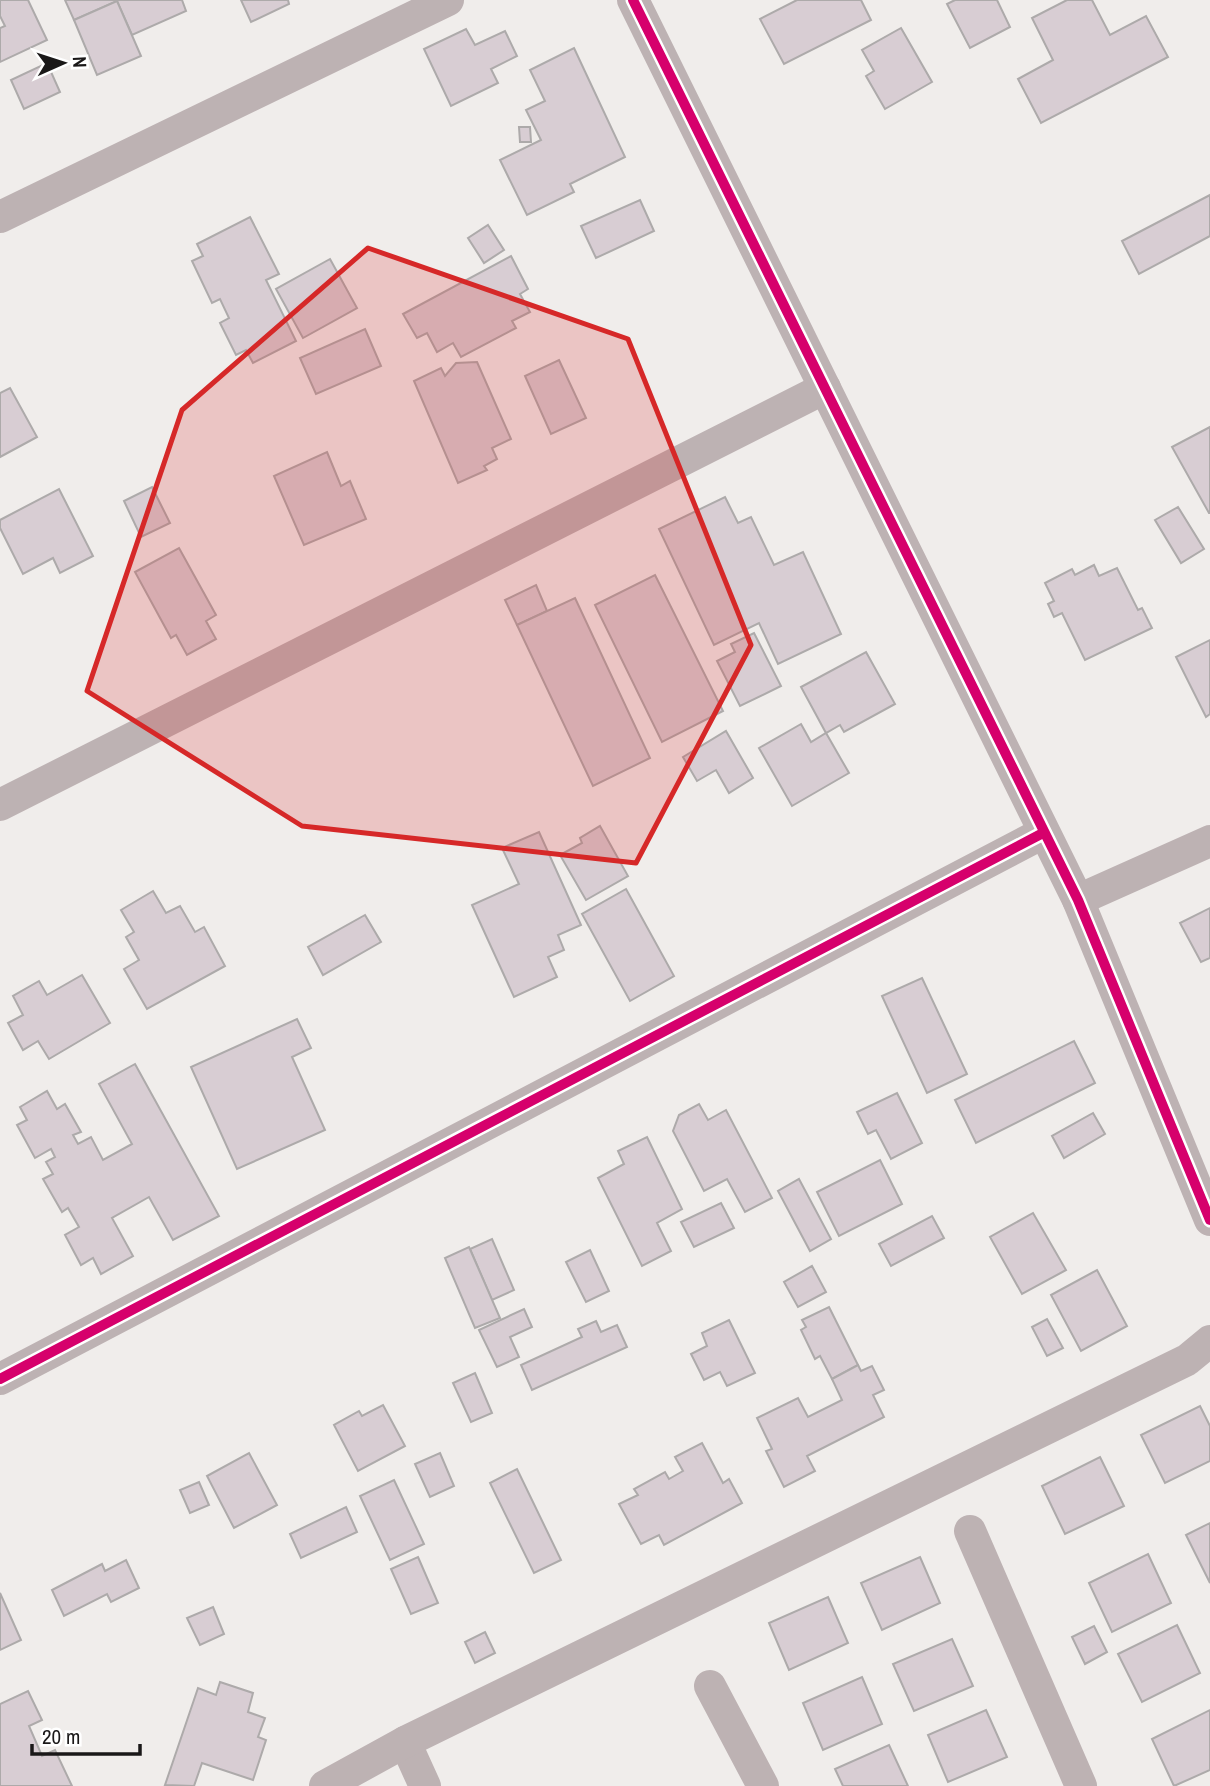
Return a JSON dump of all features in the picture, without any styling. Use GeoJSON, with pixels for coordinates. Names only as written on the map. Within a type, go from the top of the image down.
{"type":"FeatureCollection","features":[{"type":"Feature","properties":{"kind":"street"},"geometry":{"type":"LineString","coordinates":[[0,217],[448,0]]}},
{"type":"Feature","properties":{"kind":"street"},"geometry":{"type":"LineString","coordinates":[[633,0],[1078,900],[1210,1220]]}},
{"type":"Feature","properties":{"kind":"street"},"geometry":{"type":"LineString","coordinates":[[0,804],[825,387]]}},
{"type":"Feature","properties":{"kind":"street"},"geometry":{"type":"LineString","coordinates":[[0,1379],[1043,833]]}},
{"type":"Feature","properties":{"kind":"street"},"geometry":{"type":"LineString","coordinates":[[1078,900],[1210,841]]}},
{"type":"Feature","properties":{"kind":"street"},"geometry":{"type":"LineString","coordinates":[[324,1786],[405,1742],[1187,1360],[1210,1341]]}},
{"type":"Feature","properties":{"kind":"street"},"geometry":{"type":"LineString","coordinates":[[970,1531],[1082,1786]]}},
{"type":"Feature","properties":{"kind":"street"},"geometry":{"type":"LineString","coordinates":[[710,1686],[763,1786]]}},
{"type":"Feature","properties":{"kind":"street"},"geometry":{"type":"LineString","coordinates":[[405,1742],[425,1786]]}},
{"type":"Feature","properties":{"kind":"highlighted area"},"geometry":{"type":"Polygon","coordinates":[[[368,248],[628,339],[751,645],[636,863],[302,826],[87,691],[182,410],[368,248]]]}},
{"type":"Feature","properties":{"kind":"building"},"geometry":{"type":"Polygon","coordinates":[[[0,0],[28,0],[47,40],[0,62],[0,28],[5,26],[0,16],[0,0]]]}},
{"type":"Feature","properties":{"kind":"building"},"geometry":{"type":"Polygon","coordinates":[[[65,0],[182,0],[186,11],[132,35],[117,1],[74,20],[65,0]]]}},
{"type":"Feature","properties":{"kind":"building"},"geometry":{"type":"Polygon","coordinates":[[[241,0],[288,0],[289,4],[251,22],[241,0]]]}},
{"type":"Feature","properties":{"kind":"building"},"geometry":{"type":"Polygon","coordinates":[[[797,0],[861,0],[871,20],[784,64],[760,19],[797,0]]]}},
{"type":"Feature","properties":{"kind":"building"},"geometry":{"type":"Polygon","coordinates":[[[955,0],[997,0],[1010,27],[970,48],[947,4],[955,0]]]}},
{"type":"Feature","properties":{"kind":"building"},"geometry":{"type":"Polygon","coordinates":[[[1067,0],[1092,0],[1110,35],[1146,16],[1168,57],[1041,123],[1018,79],[1053,60],[1032,18],[1067,0]]]}},
{"type":"Feature","properties":{"kind":"building"},"geometry":{"type":"Polygon","coordinates":[[[117,1],[141,56],[97,75],[74,20],[117,1]]]}},
{"type":"Feature","properties":{"kind":"building"},"geometry":{"type":"Polygon","coordinates":[[[901,28],[932,82],[885,109],[866,76],[874,71],[862,50],[901,28]]]}},
{"type":"Feature","properties":{"kind":"building"},"geometry":{"type":"Polygon","coordinates":[[[466,29],[475,45],[505,31],[517,56],[491,69],[498,83],[451,106],[424,49],[466,29]]]}},
{"type":"Feature","properties":{"kind":"building"},"geometry":{"type":"Polygon","coordinates":[[[574,48],[625,157],[570,184],[574,192],[527,215],[500,160],[541,140],[526,110],[545,101],[530,70],[574,48]]]}},
{"type":"Feature","properties":{"kind":"building"},"geometry":{"type":"Polygon","coordinates":[[[47,63],[60,92],[24,109],[11,80],[47,63]]]}},
{"type":"Feature","properties":{"kind":"building"},"geometry":{"type":"Polygon","coordinates":[[[519,127],[530,127],[531,142],[520,142],[519,127]]]}},
{"type":"Feature","properties":{"kind":"building"},"geometry":{"type":"Polygon","coordinates":[[[1210,195],[1210,236],[1139,274],[1122,241],[1210,195]]]}},
{"type":"Feature","properties":{"kind":"building"},"geometry":{"type":"Polygon","coordinates":[[[640,200],[654,231],[596,258],[581,226],[640,200]]]}},
{"type":"Feature","properties":{"kind":"building"},"geometry":{"type":"Polygon","coordinates":[[[250,217],[279,274],[266,280],[296,341],[253,363],[246,350],[236,355],[220,323],[229,318],[220,299],[212,303],[192,261],[203,256],[197,244],[250,217]]]}},
{"type":"Feature","properties":{"kind":"building"},"geometry":{"type":"Polygon","coordinates":[[[488,225],[504,250],[484,263],[468,238],[488,225]]]}},
{"type":"Feature","properties":{"kind":"building"},"geometry":{"type":"Polygon","coordinates":[[[511,256],[528,289],[520,294],[530,312],[512,321],[516,328],[461,357],[453,343],[437,352],[427,333],[417,338],[403,314],[511,256]]]}},
{"type":"Feature","properties":{"kind":"building"},"geometry":{"type":"Polygon","coordinates":[[[330,259],[357,308],[303,338],[276,289],[330,259]]]}},
{"type":"Feature","properties":{"kind":"building"},"geometry":{"type":"Polygon","coordinates":[[[365,329],[381,366],[316,394],[300,358],[365,329]]]}},
{"type":"Feature","properties":{"kind":"building"},"geometry":{"type":"Polygon","coordinates":[[[559,360],[586,418],[551,434],[525,376],[559,360]]]}},
{"type":"Feature","properties":{"kind":"building"},"geometry":{"type":"Polygon","coordinates":[[[477,362],[511,439],[492,448],[497,459],[484,466],[487,470],[458,483],[414,381],[441,368],[445,376],[456,363],[477,362]]]}},
{"type":"Feature","properties":{"kind":"building"},"geometry":{"type":"Polygon","coordinates":[[[10,388],[37,437],[0,457],[0,393],[10,388]]]}},
{"type":"Feature","properties":{"kind":"building"},"geometry":{"type":"Polygon","coordinates":[[[1210,427],[1210,513],[1209,513],[1172,447],[1210,427]]]}},
{"type":"Feature","properties":{"kind":"building"},"geometry":{"type":"Polygon","coordinates":[[[327,452],[341,486],[350,481],[366,519],[304,545],[274,476],[327,452]]]}},
{"type":"Feature","properties":{"kind":"building"},"geometry":{"type":"Polygon","coordinates":[[[152,487],[170,523],[141,537],[124,501],[152,487]]]}},
{"type":"Feature","properties":{"kind":"building"},"geometry":{"type":"Polygon","coordinates":[[[59,489],[93,556],[60,573],[53,558],[23,574],[0,528],[0,520],[59,489]]]}},
{"type":"Feature","properties":{"kind":"building"},"geometry":{"type":"Polygon","coordinates":[[[725,497],[738,523],[751,517],[774,565],[803,552],[841,634],[778,664],[759,623],[714,645],[659,529],[725,497]]]}},
{"type":"Feature","properties":{"kind":"building"},"geometry":{"type":"Polygon","coordinates":[[[1178,507],[1204,549],[1181,563],[1155,520],[1178,507]]]}},
{"type":"Feature","properties":{"kind":"building"},"geometry":{"type":"Polygon","coordinates":[[[179,548],[216,615],[206,621],[216,639],[187,655],[176,635],[171,638],[135,572],[179,548]]]}},
{"type":"Feature","properties":{"kind":"building"},"geometry":{"type":"Polygon","coordinates":[[[1094,565],[1099,576],[1117,568],[1138,610],[1142,608],[1152,628],[1085,660],[1062,613],[1054,617],[1048,604],[1054,601],[1045,583],[1072,569],[1075,575],[1094,565]]]}},
{"type":"Feature","properties":{"kind":"building"},"geometry":{"type":"Polygon","coordinates":[[[655,575],[723,711],[662,742],[595,605],[655,575]]]}},
{"type":"Feature","properties":{"kind":"building"},"geometry":{"type":"Polygon","coordinates":[[[536,585],[547,611],[517,625],[505,600],[536,585]]]}},
{"type":"Feature","properties":{"kind":"building"},"geometry":{"type":"Polygon","coordinates":[[[575,598],[650,758],[593,786],[517,625],[575,598]]]}},
{"type":"Feature","properties":{"kind":"building"},"geometry":{"type":"Polygon","coordinates":[[[754,633],[781,686],[740,706],[717,661],[735,652],[731,644],[754,633]]]}},
{"type":"Feature","properties":{"kind":"building"},"geometry":{"type":"Polygon","coordinates":[[[1210,640],[1210,714],[1206,717],[1176,657],[1210,640]]]}},
{"type":"Feature","properties":{"kind":"building"},"geometry":{"type":"Polygon","coordinates":[[[866,652],[895,704],[844,732],[840,725],[826,733],[801,687],[866,652]]]}},
{"type":"Feature","properties":{"kind":"building"},"geometry":{"type":"Polygon","coordinates":[[[801,724],[811,742],[826,733],[849,773],[792,806],[759,748],[801,724]]]}},
{"type":"Feature","properties":{"kind":"building"},"geometry":{"type":"Polygon","coordinates":[[[726,731],[753,778],[729,793],[716,770],[697,781],[683,757],[726,731]]]}},
{"type":"Feature","properties":{"kind":"building"},"geometry":{"type":"Polygon","coordinates":[[[600,826],[628,876],[586,900],[560,855],[582,843],[580,838],[600,826]]]}},
{"type":"Feature","properties":{"kind":"building"},"geometry":{"type":"Polygon","coordinates":[[[539,832],[581,925],[558,935],[564,950],[548,957],[557,977],[514,997],[472,905],[519,884],[502,848],[539,832]]]}},
{"type":"Feature","properties":{"kind":"building"},"geometry":{"type":"Polygon","coordinates":[[[626,889],[674,976],[630,1001],[582,914],[626,889]]]}},
{"type":"Feature","properties":{"kind":"building"},"geometry":{"type":"Polygon","coordinates":[[[153,891],[166,913],[180,906],[195,932],[204,927],[225,966],[147,1009],[124,969],[139,960],[126,937],[134,932],[121,910],[153,891]]]}},
{"type":"Feature","properties":{"kind":"building"},"geometry":{"type":"Polygon","coordinates":[[[1210,908],[1210,958],[1201,962],[1180,923],[1210,908]]]}},
{"type":"Feature","properties":{"kind":"building"},"geometry":{"type":"Polygon","coordinates":[[[365,915],[381,942],[323,975],[308,947],[365,915]]]}},
{"type":"Feature","properties":{"kind":"building"},"geometry":{"type":"Polygon","coordinates":[[[82,975],[110,1023],[49,1059],[38,1041],[23,1050],[8,1023],[23,1015],[13,996],[39,981],[47,995],[82,975]]]}},
{"type":"Feature","properties":{"kind":"building"},"geometry":{"type":"Polygon","coordinates":[[[922,978],[967,1074],[927,1093],[882,996],[922,978]]]}},
{"type":"Feature","properties":{"kind":"building"},"geometry":{"type":"Polygon","coordinates":[[[297,1019],[311,1048],[292,1057],[325,1130],[237,1169],[191,1067],[297,1019]]]}},
{"type":"Feature","properties":{"kind":"building"},"geometry":{"type":"Polygon","coordinates":[[[1074,1041],[1095,1083],[976,1143],[955,1100],[1074,1041]]]}},
{"type":"Feature","properties":{"kind":"building"},"geometry":{"type":"Polygon","coordinates":[[[135,1064],[219,1216],[173,1240],[149,1197],[112,1218],[133,1256],[101,1274],[93,1258],[81,1265],[65,1235],[79,1227],[68,1208],[62,1212],[43,1179],[53,1174],[46,1162],[55,1157],[51,1149],[35,1158],[17,1125],[27,1120],[20,1107],[47,1091],[57,1109],[65,1104],[81,1132],[73,1135],[78,1144],[91,1137],[103,1160],[132,1144],[99,1084],[135,1064]]]}},
{"type":"Feature","properties":{"kind":"building"},"geometry":{"type":"Polygon","coordinates":[[[897,1093],[922,1143],[891,1159],[876,1130],[868,1134],[857,1112],[897,1093]]]}},
{"type":"Feature","properties":{"kind":"building"},"geometry":{"type":"Polygon","coordinates":[[[699,1104],[708,1120],[726,1110],[772,1198],[745,1212],[727,1179],[704,1191],[673,1131],[679,1115],[699,1104]]]}},
{"type":"Feature","properties":{"kind":"building"},"geometry":{"type":"Polygon","coordinates":[[[1093,1113],[1105,1134],[1064,1158],[1052,1136],[1093,1113]]]}},
{"type":"Feature","properties":{"kind":"building"},"geometry":{"type":"Polygon","coordinates":[[[647,1137],[682,1209],[657,1223],[671,1251],[642,1266],[598,1178],[624,1164],[618,1151],[647,1137]]]}},
{"type":"Feature","properties":{"kind":"building"},"geometry":{"type":"Polygon","coordinates":[[[880,1160],[902,1204],[839,1236],[817,1192],[880,1160]]]}},
{"type":"Feature","properties":{"kind":"building"},"geometry":{"type":"Polygon","coordinates":[[[799,1179],[831,1239],[810,1251],[778,1191],[799,1179]]]}},
{"type":"Feature","properties":{"kind":"building"},"geometry":{"type":"Polygon","coordinates":[[[721,1203],[734,1228],[694,1247],[681,1222],[721,1203]]]}},
{"type":"Feature","properties":{"kind":"building"},"geometry":{"type":"Polygon","coordinates":[[[1033,1213],[1066,1270],[1022,1294],[990,1237],[1033,1213]]]}},
{"type":"Feature","properties":{"kind":"building"},"geometry":{"type":"Polygon","coordinates":[[[932,1216],[944,1238],[891,1266],[879,1244],[932,1216]]]}},
{"type":"Feature","properties":{"kind":"building"},"geometry":{"type":"Polygon","coordinates":[[[492,1239],[514,1290],[492,1300],[470,1249],[492,1239]]]}},
{"type":"Feature","properties":{"kind":"building"},"geometry":{"type":"Polygon","coordinates":[[[469,1247],[500,1318],[475,1328],[445,1258],[469,1247]]]}},
{"type":"Feature","properties":{"kind":"building"},"geometry":{"type":"Polygon","coordinates":[[[590,1250],[609,1291],[586,1302],[566,1262],[590,1250]]]}},
{"type":"Feature","properties":{"kind":"building"},"geometry":{"type":"Polygon","coordinates":[[[812,1266],[826,1292],[798,1307],[784,1282],[812,1266]]]}},
{"type":"Feature","properties":{"kind":"building"},"geometry":{"type":"Polygon","coordinates":[[[1097,1270],[1127,1326],[1081,1351],[1051,1295],[1097,1270]]]}},
{"type":"Feature","properties":{"kind":"building"},"geometry":{"type":"Polygon","coordinates":[[[829,1307],[858,1365],[832,1379],[820,1356],[815,1359],[801,1330],[806,1327],[802,1320],[829,1307]]]}},
{"type":"Feature","properties":{"kind":"building"},"geometry":{"type":"Polygon","coordinates":[[[524,1309],[532,1327],[510,1337],[519,1357],[497,1367],[479,1330],[524,1309]]]}},
{"type":"Feature","properties":{"kind":"building"},"geometry":{"type":"Polygon","coordinates":[[[1047,1319],[1063,1348],[1047,1356],[1032,1327],[1047,1319]]]}},
{"type":"Feature","properties":{"kind":"building"},"geometry":{"type":"Polygon","coordinates":[[[729,1320],[755,1373],[727,1386],[720,1372],[704,1380],[691,1354],[707,1346],[702,1333],[729,1320]]]}},
{"type":"Feature","properties":{"kind":"building"},"geometry":{"type":"Polygon","coordinates":[[[596,1321],[601,1332],[617,1325],[627,1347],[532,1390],[521,1365],[582,1337],[578,1329],[596,1321]]]}},
{"type":"Feature","properties":{"kind":"building"},"geometry":{"type":"Polygon","coordinates":[[[858,1365],[861,1371],[872,1366],[884,1390],[873,1395],[884,1417],[807,1456],[815,1471],[784,1487],[766,1451],[772,1449],[757,1418],[798,1398],[808,1417],[842,1400],[832,1379],[858,1365]]]}},
{"type":"Feature","properties":{"kind":"building"},"geometry":{"type":"Polygon","coordinates":[[[475,1373],[492,1413],[471,1422],[453,1383],[475,1373]]]}},
{"type":"Feature","properties":{"kind":"building"},"geometry":{"type":"Polygon","coordinates":[[[383,1405],[405,1446],[358,1471],[334,1425],[359,1411],[362,1416],[383,1405]]]}},
{"type":"Feature","properties":{"kind":"building"},"geometry":{"type":"Polygon","coordinates":[[[1200,1406],[1210,1426],[1210,1461],[1165,1483],[1141,1435],[1200,1406]]]}},
{"type":"Feature","properties":{"kind":"building"},"geometry":{"type":"Polygon","coordinates":[[[702,1443],[723,1483],[729,1479],[742,1503],[664,1545],[659,1535],[641,1544],[619,1504],[638,1495],[634,1489],[665,1472],[669,1479],[683,1471],[675,1457],[702,1443]]]}},
{"type":"Feature","properties":{"kind":"building"},"geometry":{"type":"Polygon","coordinates":[[[249,1453],[277,1505],[234,1528],[207,1476],[249,1453]]]}},
{"type":"Feature","properties":{"kind":"building"},"geometry":{"type":"Polygon","coordinates":[[[440,1453],[454,1486],[430,1497],[415,1464],[440,1453]]]}},
{"type":"Feature","properties":{"kind":"building"},"geometry":{"type":"Polygon","coordinates":[[[1100,1457],[1124,1506],[1065,1534],[1042,1486],[1100,1457]]]}},
{"type":"Feature","properties":{"kind":"building"},"geometry":{"type":"Polygon","coordinates":[[[517,1469],[561,1560],[534,1573],[490,1483],[517,1469]]]}},
{"type":"Feature","properties":{"kind":"building"},"geometry":{"type":"Polygon","coordinates":[[[394,1480],[424,1544],[390,1560],[360,1496],[394,1480]]]}},
{"type":"Feature","properties":{"kind":"building"},"geometry":{"type":"Polygon","coordinates":[[[199,1482],[209,1505],[190,1513],[180,1490],[199,1482]]]}},
{"type":"Feature","properties":{"kind":"building"},"geometry":{"type":"Polygon","coordinates":[[[346,1507],[357,1532],[301,1558],[290,1534],[346,1507]]]}},
{"type":"Feature","properties":{"kind":"building"},"geometry":{"type":"Polygon","coordinates":[[[1210,1523],[1210,1583],[1186,1535],[1210,1523]]]}},
{"type":"Feature","properties":{"kind":"building"},"geometry":{"type":"Polygon","coordinates":[[[1148,1554],[1171,1603],[1112,1632],[1089,1583],[1148,1554]]]}},
{"type":"Feature","properties":{"kind":"building"},"geometry":{"type":"Polygon","coordinates":[[[418,1557],[438,1603],[411,1614],[391,1569],[418,1557]]]}},
{"type":"Feature","properties":{"kind":"building"},"geometry":{"type":"Polygon","coordinates":[[[920,1557],[940,1603],[882,1630],[861,1583],[920,1557]]]}},
{"type":"Feature","properties":{"kind":"building"},"geometry":{"type":"Polygon","coordinates":[[[126,1560],[139,1588],[111,1602],[107,1594],[64,1616],[52,1590],[102,1564],[105,1571],[126,1560]]]}},
{"type":"Feature","properties":{"kind":"building"},"geometry":{"type":"Polygon","coordinates":[[[0,1593],[21,1640],[0,1650],[0,1593]]]}},
{"type":"Feature","properties":{"kind":"building"},"geometry":{"type":"Polygon","coordinates":[[[828,1597],[848,1643],[789,1670],[769,1623],[828,1597]]]}},
{"type":"Feature","properties":{"kind":"building"},"geometry":{"type":"Polygon","coordinates":[[[213,1607],[224,1634],[200,1645],[187,1618],[213,1607]]]}},
{"type":"Feature","properties":{"kind":"building"},"geometry":{"type":"Polygon","coordinates":[[[1177,1625],[1200,1673],[1142,1702],[1118,1654],[1177,1625]]]}},
{"type":"Feature","properties":{"kind":"building"},"geometry":{"type":"Polygon","coordinates":[[[1094,1626],[1107,1652],[1085,1664],[1072,1637],[1094,1626]]]}},
{"type":"Feature","properties":{"kind":"building"},"geometry":{"type":"Polygon","coordinates":[[[485,1632],[495,1653],[475,1663],[465,1642],[485,1632]]]}},
{"type":"Feature","properties":{"kind":"building"},"geometry":{"type":"Polygon","coordinates":[[[952,1639],[973,1686],[914,1711],[893,1664],[952,1639]]]}},
{"type":"Feature","properties":{"kind":"building"},"geometry":{"type":"Polygon","coordinates":[[[862,1677],[882,1724],[823,1750],[803,1703],[862,1677]]]}},
{"type":"Feature","properties":{"kind":"building"},"geometry":{"type":"Polygon","coordinates":[[[220,1682],[253,1693],[248,1712],[265,1718],[258,1737],[266,1740],[253,1780],[202,1763],[194,1786],[165,1785],[198,1688],[216,1695],[220,1682]]]}},
{"type":"Feature","properties":{"kind":"building"},"geometry":{"type":"Polygon","coordinates":[[[28,1691],[42,1720],[29,1726],[42,1756],[55,1750],[72,1786],[0,1786],[0,1704],[28,1691]]]}},
{"type":"Feature","properties":{"kind":"building"},"geometry":{"type":"Polygon","coordinates":[[[986,1710],[1007,1757],[948,1782],[928,1735],[986,1710]]]}},
{"type":"Feature","properties":{"kind":"building"},"geometry":{"type":"Polygon","coordinates":[[[1210,1710],[1210,1770],[1174,1786],[1152,1739],[1210,1710]]]}},
{"type":"Feature","properties":{"kind":"building"},"geometry":{"type":"Polygon","coordinates":[[[889,1745],[908,1786],[843,1786],[835,1769],[889,1745]]]}},
{"type":"Feature","properties":{"kind":"cycle path"},"geometry":{"type":"LineString","coordinates":[[633,0],[1078,900],[1210,1220]]}},
{"type":"Feature","properties":{"kind":"cycle path"},"geometry":{"type":"LineString","coordinates":[[0,1379],[1043,833]]}}]}
